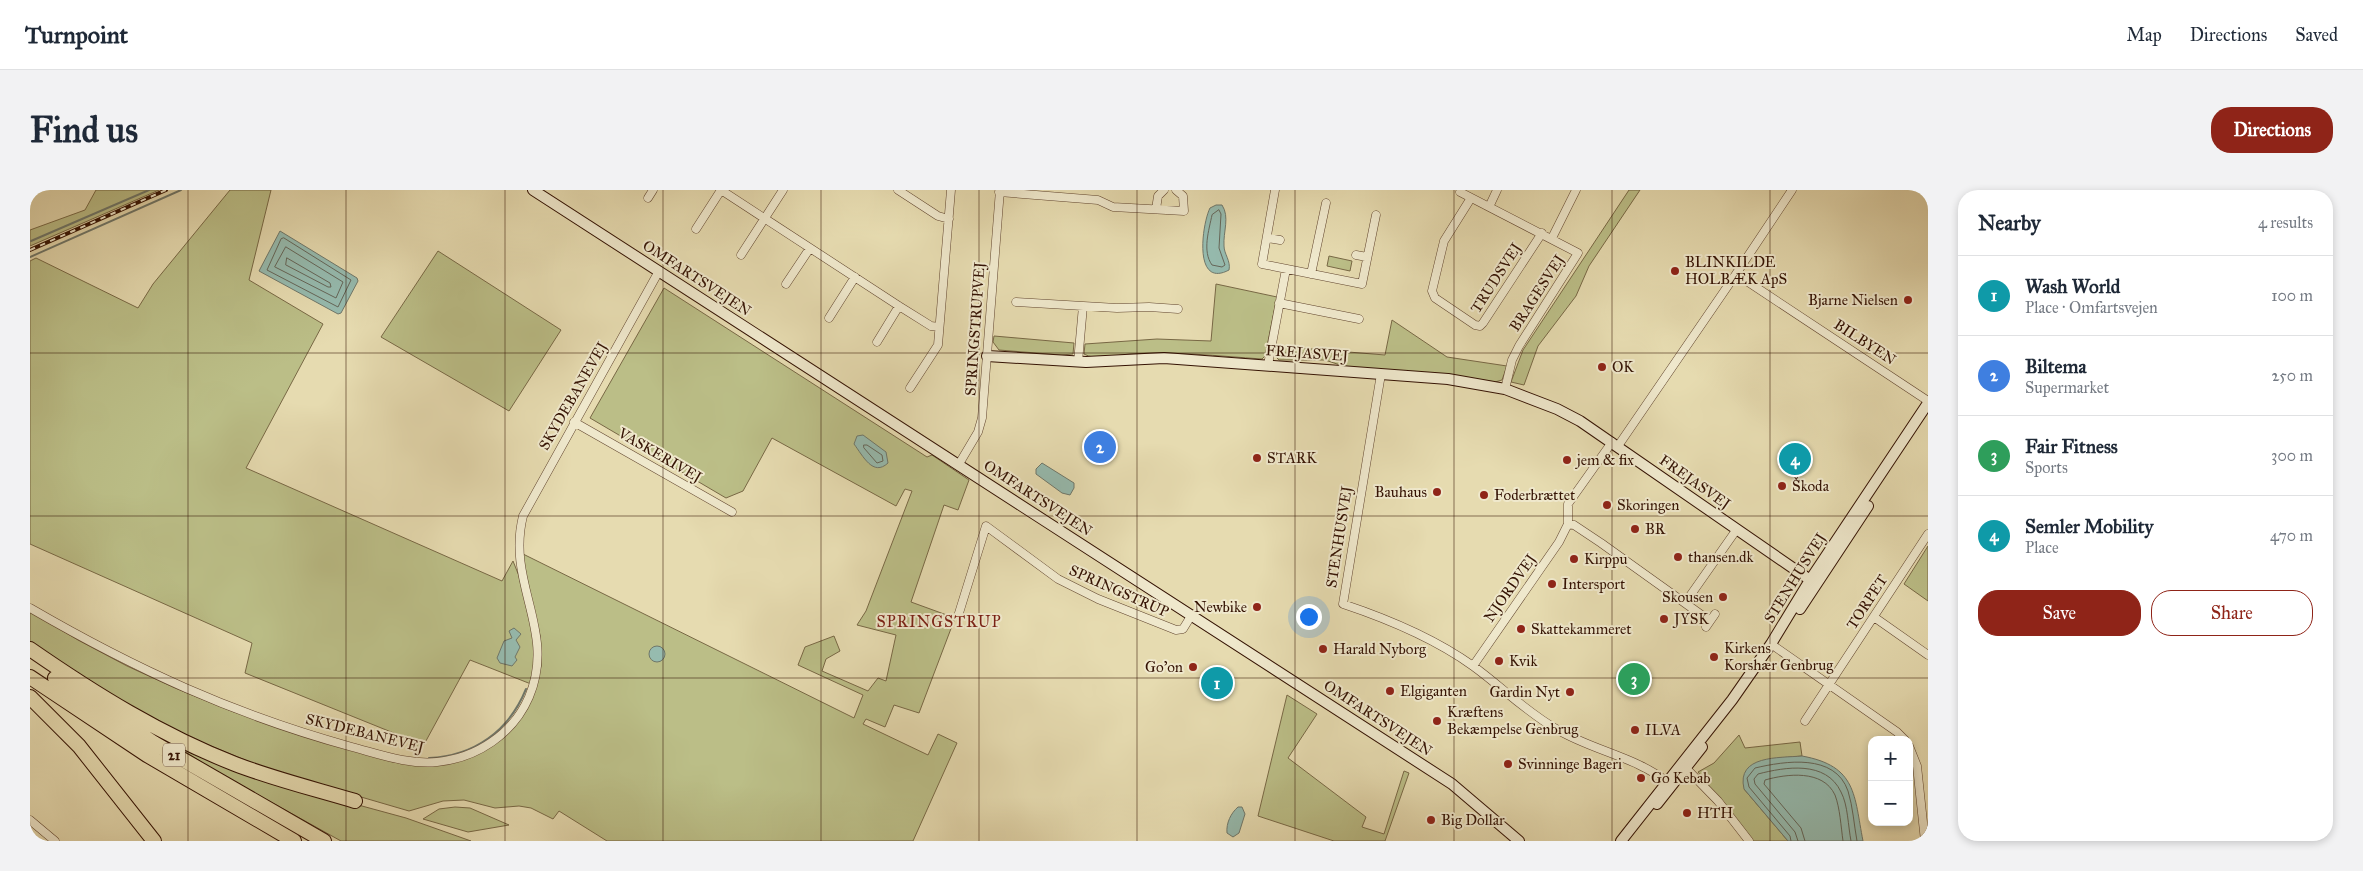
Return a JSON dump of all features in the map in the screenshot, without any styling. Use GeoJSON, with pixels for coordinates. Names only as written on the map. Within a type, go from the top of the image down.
{"type":"FeatureCollection","features":[{"type":"Feature","properties":{"kind":"highway"},"geometry":{"type":"LineString","coordinates":[[30,649],[134,716],[183,742],[235,764],[355,801]]}},
{"type":"Feature","properties":{"kind":"highway","name":"21"},"geometry":{"type":"LineString","coordinates":[[30,660],[154,742],[324,841]]}},
{"type":"Feature","properties":{"kind":"highway","name":"21"},"geometry":{"type":"LineString","coordinates":[[30,677],[147,755],[294,841]]}},
{"type":"Feature","properties":{"kind":"highway"},"geometry":{"type":"LineString","coordinates":[[30,697],[79,746],[154,841]]}},
{"type":"Feature","properties":{"kind":"street","name":"OMFARTSVEJEN"},"geometry":{"type":"LineString","coordinates":[[533,190],[1452,784],[1520,841]]}},
{"type":"Feature","properties":{"kind":"street"},"geometry":{"type":"LineString","coordinates":[[648,198],[653,190]]}},
{"type":"Feature","properties":{"kind":"street"},"geometry":{"type":"LineString","coordinates":[[696,229],[721,190],[899,306],[931,326],[939,327]]}},
{"type":"Feature","properties":{"kind":"street"},"geometry":{"type":"LineString","coordinates":[[741,255],[782,190]]}},
{"type":"Feature","properties":{"kind":"street"},"geometry":{"type":"LineString","coordinates":[[898,190],[938,216],[949,219]]}},
{"type":"Feature","properties":{"kind":"street"},"geometry":{"type":"LineString","coordinates":[[910,388],[938,345],[951,190]]}},
{"type":"Feature","properties":{"kind":"street"},"geometry":{"type":"LineString","coordinates":[[1156,209],[1158,196],[1164,190]]}},
{"type":"Feature","properties":{"kind":"street"},"geometry":{"type":"LineString","coordinates":[[1000,191],[1098,200],[1113,207],[1184,211],[1183,196],[1176,190]]}},
{"type":"Feature","properties":{"kind":"street"},"geometry":{"type":"LineString","coordinates":[[1276,190],[1266,233],[1268,238],[1262,264],[1362,284],[1376,215]]}},
{"type":"Feature","properties":{"kind":"street"},"geometry":{"type":"LineString","coordinates":[[1489,207],[1497,190]]}},
{"type":"Feature","properties":{"kind":"street"},"geometry":{"type":"LineString","coordinates":[[1552,238],[1576,190]]}},
{"type":"Feature","properties":{"kind":"street"},"geometry":{"type":"LineString","coordinates":[[1710,620],[1574,525],[1568,524],[1568,504],[1615,444],[1736,274],[1792,190]]}},
{"type":"Feature","properties":{"kind":"street","name":"SPRINGSTRUPVEJ"},"geometry":{"type":"LineString","coordinates":[[959,464],[975,439],[980,424],[1000,191]]}},
{"type":"Feature","properties":{"kind":"street","name":"BRAGESVEJ"},"geometry":{"type":"LineString","coordinates":[[1460,192],[1576,250],[1577,257],[1519,346],[1512,360],[1505,389]]}},
{"type":"Feature","properties":{"kind":"street","name":"TRUDSVEJ"},"geometry":{"type":"LineString","coordinates":[[1471,198],[1444,241],[1432,291],[1434,298],[1475,325],[1480,326],[1483,324],[1542,233]]}},
{"type":"Feature","properties":{"kind":"street"},"geometry":{"type":"LineString","coordinates":[[1312,274],[1326,203]]}},
{"type":"Feature","properties":{"kind":"street"},"geometry":{"type":"LineString","coordinates":[[1268,238],[1280,240]]}},
{"type":"Feature","properties":{"kind":"street"},"geometry":{"type":"LineString","coordinates":[[786,284],[810,248]]}},
{"type":"Feature","properties":{"kind":"street"},"geometry":{"type":"LineString","coordinates":[[1356,255],[1368,257]]}},
{"type":"Feature","properties":{"kind":"street"},"geometry":{"type":"LineString","coordinates":[[1268,365],[1286,269]]}},
{"type":"Feature","properties":{"kind":"street","name":"SKYDEBANEVEJ"},"geometry":{"type":"LineString","coordinates":[[30,608],[92,644],[204,698],[271,722],[402,760],[431,762],[459,758],[495,740],[515,721],[530,695],[538,665],[538,641],[521,575],[519,532],[526,508],[659,272]]}},
{"type":"Feature","properties":{"kind":"street","name":"BILBYEN"},"geometry":{"type":"LineString","coordinates":[[1736,274],[1928,402]]}},
{"type":"Feature","properties":{"kind":"street"},"geometry":{"type":"LineString","coordinates":[[828,318],[855,277]]}},
{"type":"Feature","properties":{"kind":"street"},"geometry":{"type":"LineString","coordinates":[[1016,302],[1178,309]]}},
{"type":"Feature","properties":{"kind":"street"},"geometry":{"type":"LineString","coordinates":[[1279,302],[1359,319]]}},
{"type":"Feature","properties":{"kind":"street"},"geometry":{"type":"LineString","coordinates":[[877,342],[899,306]]}},
{"type":"Feature","properties":{"kind":"street"},"geometry":{"type":"LineString","coordinates":[[1078,362],[1083,306]]}},
{"type":"Feature","properties":{"kind":"street","name":"FREJASVEJ"},"geometry":{"type":"LineString","coordinates":[[986,356],[1078,362],[1114,362],[1154,358],[1268,365],[1456,380],[1505,389],[1557,409],[1615,444],[1813,582]]}},
{"type":"Feature","properties":{"kind":"street","name":"STENHUSVEJ"},"geometry":{"type":"LineString","coordinates":[[1381,374],[1343,604],[1405,627],[1474,666],[1543,722],[1592,746],[1638,763],[1669,783]]}},
{"type":"Feature","properties":{"kind":"street","name":"STENHUSVEJ"},"geometry":{"type":"LineString","coordinates":[[1621,841],[1684,765],[1774,646],[1928,402]]}},
{"type":"Feature","properties":{"kind":"street","name":"STENHUSVEJ"},"geometry":{"type":"LineString","coordinates":[[1813,582],[1928,415]]}},
{"type":"Feature","properties":{"kind":"street","name":"VASKERIVEJ"},"geometry":{"type":"LineString","coordinates":[[574,422],[732,512]]}},
{"type":"Feature","properties":{"kind":"street","name":"NJORDVEJ"},"geometry":{"type":"LineString","coordinates":[[1474,666],[1559,542],[1568,524]]}},
{"type":"Feature","properties":{"kind":"street","name":"SPRINGSTRUP"},"geometry":{"type":"LineString","coordinates":[[959,613],[986,526],[1051,574],[1098,599],[1176,630],[1183,630],[1192,616]]}},
{"type":"Feature","properties":{"kind":"street","name":"FREJASVEJ"},"geometry":{"type":"LineString","coordinates":[[1685,602],[1737,529]]}},
{"type":"Feature","properties":{"kind":"street","name":"TORPET"},"geometry":{"type":"LineString","coordinates":[[1805,721],[1928,534]]}},
{"type":"Feature","properties":{"kind":"street"},"geometry":{"type":"LineString","coordinates":[[1874,617],[1928,655]]}},
{"type":"Feature","properties":{"kind":"street"},"geometry":{"type":"LineString","coordinates":[[1774,646],[1901,736]]}},
{"type":"Feature","properties":{"kind":"street"},"geometry":{"type":"LineString","coordinates":[[1913,756],[1917,766],[1925,807],[1925,841]]}},
{"type":"Feature","properties":{"kind":"street"},"geometry":{"type":"LineString","coordinates":[[1684,765],[1718,800],[1749,841]]}},
{"type":"Feature","properties":{"kind":"street","name":"STENHUSVEJ"},"geometry":{"type":"LineString","coordinates":[[1629,841],[1669,783]]}},
{"type":"Feature","properties":{"kind":"street"},"geometry":{"type":"LineString","coordinates":[[30,820],[55,841]]}},
{"type":"Feature","properties":{"kind":"green space"},"geometry":{"type":"Polygon","coordinates":[[[96,190],[159,190],[30,246],[30,230],[85,210],[96,190]]]}},
{"type":"Feature","properties":{"kind":"green space"},"geometry":{"type":"Polygon","coordinates":[[[230,190],[271,190],[249,280],[323,324],[246,468],[502,581],[513,561],[519,576],[537,652],[531,684],[470,660],[421,750],[412,750],[411,740],[245,673],[252,643],[30,544],[30,261],[36,258],[138,308],[153,284],[230,190]]]}},
{"type":"Feature","properties":{"kind":"green space"},"geometry":{"type":"Polygon","coordinates":[[[1629,190],[1640,190],[1589,266],[1576,296],[1538,346],[1524,385],[1511,382],[1523,350],[1629,190]]]}},
{"type":"Feature","properties":{"kind":"green space"},"geometry":{"type":"Polygon","coordinates":[[[438,251],[561,330],[509,411],[381,337],[438,251]]]}},
{"type":"Feature","properties":{"kind":"green space"},"geometry":{"type":"Polygon","coordinates":[[[1329,256],[1352,261],[1350,271],[1327,266],[1329,256]]]}},
{"type":"Feature","properties":{"kind":"green space"},"geometry":{"type":"Polygon","coordinates":[[[1216,284],[1277,297],[1265,356],[1262,359],[1180,353],[1146,353],[1100,357],[1084,354],[1085,344],[1157,339],[1211,341],[1216,284]]]}},
{"type":"Feature","properties":{"kind":"green space"},"geometry":{"type":"Polygon","coordinates":[[[664,288],[927,457],[932,455],[969,480],[958,510],[944,505],[911,602],[955,618],[919,713],[894,705],[885,727],[866,719],[863,724],[928,755],[938,734],[957,743],[913,841],[607,841],[559,811],[553,819],[531,808],[519,806],[495,808],[464,800],[443,801],[409,811],[272,771],[179,733],[120,700],[30,642],[30,611],[78,640],[127,666],[234,712],[431,765],[501,738],[537,681],[541,666],[540,636],[521,553],[854,718],[863,695],[798,665],[805,647],[834,636],[840,651],[826,659],[822,671],[868,691],[878,678],[886,681],[896,635],[857,625],[866,611],[912,491],[905,489],[896,506],[772,438],[743,491],[726,498],[590,418],[664,288]]]}},
{"type":"Feature","properties":{"kind":"green space"},"geometry":{"type":"Polygon","coordinates":[[[1392,320],[1447,357],[1507,366],[1502,380],[1495,382],[1444,374],[1346,367],[1325,360],[1279,360],[1274,355],[1275,346],[1385,355],[1392,320]]]}},
{"type":"Feature","properties":{"kind":"green space"},"geometry":{"type":"Polygon","coordinates":[[[994,336],[1074,343],[1073,354],[1061,355],[999,350],[993,342],[994,336]]]}},
{"type":"Feature","properties":{"kind":"green space"},"geometry":{"type":"Polygon","coordinates":[[[1928,546],[1928,601],[1904,584],[1928,546]]]}},
{"type":"Feature","properties":{"kind":"green space"},"geometry":{"type":"Polygon","coordinates":[[[1287,695],[1317,714],[1288,758],[1366,817],[1362,827],[1384,834],[1404,771],[1409,773],[1385,841],[1334,841],[1258,816],[1287,695]]]}},
{"type":"Feature","properties":{"kind":"green space"},"geometry":{"type":"Polygon","coordinates":[[[138,723],[296,788],[406,818],[471,841],[341,841],[224,776],[138,723]]]}},
{"type":"Feature","properties":{"kind":"green space"},"geometry":{"type":"Polygon","coordinates":[[[1739,735],[1745,748],[1800,742],[1802,756],[1779,758],[1744,789],[1788,841],[1753,841],[1698,772],[1714,763],[1739,735]]]}},
{"type":"Feature","properties":{"kind":"green space"},"geometry":{"type":"Polygon","coordinates":[[[470,808],[509,825],[468,832],[423,819],[439,809],[470,808]]]}},
{"type":"Feature","properties":{"kind":"water"},"geometry":{"type":"Polygon","coordinates":[[[1222,205],[1226,214],[1224,246],[1229,267],[1229,270],[1218,273],[1210,271],[1205,263],[1203,252],[1207,216],[1210,208],[1222,205]]]}},
{"type":"Feature","properties":{"kind":"water"},"geometry":{"type":"Polygon","coordinates":[[[280,231],[357,278],[358,281],[341,313],[338,314],[259,271],[280,231]]]}},
{"type":"Feature","properties":{"kind":"water"},"geometry":{"type":"Polygon","coordinates":[[[863,435],[886,452],[888,463],[883,467],[878,468],[869,463],[854,444],[857,436],[863,435]]]}},
{"type":"Feature","properties":{"kind":"water"},"geometry":{"type":"Polygon","coordinates":[[[1042,463],[1074,483],[1074,488],[1070,495],[1062,493],[1036,474],[1036,469],[1042,463]]]}},
{"type":"Feature","properties":{"kind":"water"},"geometry":{"type":"Polygon","coordinates":[[[514,628],[521,634],[516,640],[520,647],[515,657],[517,660],[512,666],[500,663],[497,658],[504,641],[512,638],[509,631],[514,628]]]}},
{"type":"Feature","properties":{"kind":"water"},"geometry":{"type":"Polygon","coordinates":[[[654,646],[660,646],[665,651],[663,660],[654,662],[649,657],[649,651],[654,646]]]}},
{"type":"Feature","properties":{"kind":"water"},"geometry":{"type":"Polygon","coordinates":[[[1802,756],[1833,767],[1843,775],[1850,785],[1854,797],[1863,841],[1788,841],[1744,789],[1743,778],[1746,770],[1753,764],[1771,758],[1802,756]]]}},
{"type":"Feature","properties":{"kind":"water"},"geometry":{"type":"Polygon","coordinates":[[[1238,807],[1242,807],[1245,814],[1239,833],[1233,837],[1227,833],[1227,826],[1231,815],[1238,807]]]}},
{"type":"Feature","properties":{"kind":"waterway"},"geometry":{"type":"LineString","coordinates":[[31,241],[149,190]]}},
{"type":"Feature","properties":{"kind":"waterway"},"geometry":{"type":"LineString","coordinates":[[30,257],[181,190]]}},
{"type":"Feature","properties":{"kind":"waterway"},"geometry":{"type":"LineString","coordinates":[[429,758],[461,752],[488,738],[500,729],[510,717],[526,689]]}},
{"type":"Feature","properties":{"kind":"railway"},"geometry":{"type":"LineString","coordinates":[[30,250],[166,190]]}},
{"type":"Feature","properties":{"kind":"place","name":"BLINKILDE HOLBÆK ApS"},"geometry":{"type":"Point","coordinates":[1675,271]}},
{"type":"Feature","properties":{"kind":"place","name":"Bjarne Nielsen"},"geometry":{"type":"Point","coordinates":[1908,300]}},
{"type":"Feature","properties":{"kind":"place","name":"OK"},"geometry":{"type":"Point","coordinates":[1602,367]}},
{"type":"Feature","properties":{"kind":"place","name":"Biltema"},"geometry":{"type":"Point","coordinates":[1100,447]}},
{"type":"Feature","properties":{"kind":"place","name":"STARK"},"geometry":{"type":"Point","coordinates":[1257,458]}},
{"type":"Feature","properties":{"kind":"place","name":"Semler Mobility"},"geometry":{"type":"Point","coordinates":[1795,459]}},
{"type":"Feature","properties":{"kind":"place","name":"jem & fix"},"geometry":{"type":"Point","coordinates":[1567,460]}},
{"type":"Feature","properties":{"kind":"place","name":"Škoda"},"geometry":{"type":"Point","coordinates":[1782,486]}},
{"type":"Feature","properties":{"kind":"place","name":"Bauhaus"},"geometry":{"type":"Point","coordinates":[1437,492]}},
{"type":"Feature","properties":{"kind":"place","name":"Foderbrættet"},"geometry":{"type":"Point","coordinates":[1484,495]}},
{"type":"Feature","properties":{"kind":"place","name":"Skoringen"},"geometry":{"type":"Point","coordinates":[1607,505]}},
{"type":"Feature","properties":{"kind":"place","name":"BR"},"geometry":{"type":"Point","coordinates":[1635,529]}},
{"type":"Feature","properties":{"kind":"place","name":"thansen.dk"},"geometry":{"type":"Point","coordinates":[1678,557]}},
{"type":"Feature","properties":{"kind":"place","name":"Kirppu"},"geometry":{"type":"Point","coordinates":[1574,559]}},
{"type":"Feature","properties":{"kind":"place","name":"Intersport"},"geometry":{"type":"Point","coordinates":[1552,584]}},
{"type":"Feature","properties":{"kind":"place","name":"Skousen"},"geometry":{"type":"Point","coordinates":[1723,597]}},
{"type":"Feature","properties":{"kind":"place","name":"Newbike"},"geometry":{"type":"Point","coordinates":[1257,607]}},
{"type":"Feature","properties":{"kind":"place","name":"JYSK"},"geometry":{"type":"Point","coordinates":[1664,619]}},
{"type":"Feature","properties":{"kind":"place","name":"Skattekammeret"},"geometry":{"type":"Point","coordinates":[1521,629]}},
{"type":"Feature","properties":{"kind":"place","name":"Harald Nyborg"},"geometry":{"type":"Point","coordinates":[1323,649]}},
{"type":"Feature","properties":{"kind":"place","name":"Kirkens Korshær Genbrug"},"geometry":{"type":"Point","coordinates":[1714,657]}},
{"type":"Feature","properties":{"kind":"place","name":"Kvik"},"geometry":{"type":"Point","coordinates":[1499,661]}},
{"type":"Feature","properties":{"kind":"place","name":"Go'on"},"geometry":{"type":"Point","coordinates":[1193,667]}},
{"type":"Feature","properties":{"kind":"place","name":"Fair Fitness"},"geometry":{"type":"Point","coordinates":[1634,679]}},
{"type":"Feature","properties":{"kind":"place","name":"Wash World"},"geometry":{"type":"Point","coordinates":[1217,683]}},
{"type":"Feature","properties":{"kind":"place","name":"Elgiganten"},"geometry":{"type":"Point","coordinates":[1390,691]}},
{"type":"Feature","properties":{"kind":"place","name":"Gardin Nyt"},"geometry":{"type":"Point","coordinates":[1570,692]}},
{"type":"Feature","properties":{"kind":"place","name":"Kræftens Bekæmpelse Genbrug"},"geometry":{"type":"Point","coordinates":[1437,721]}},
{"type":"Feature","properties":{"kind":"place","name":"ILVA"},"geometry":{"type":"Point","coordinates":[1635,730]}},
{"type":"Feature","properties":{"kind":"place","name":"Svinninge Bageri"},"geometry":{"type":"Point","coordinates":[1508,764]}},
{"type":"Feature","properties":{"kind":"place","name":"Go Kebab"},"geometry":{"type":"Point","coordinates":[1641,778]}},
{"type":"Feature","properties":{"kind":"place","name":"HTH"},"geometry":{"type":"Point","coordinates":[1687,813]}},
{"type":"Feature","properties":{"kind":"place","name":"Big Dollar"},"geometry":{"type":"Point","coordinates":[1431,820]}},
{"type":"Feature","properties":{"kind":"district","name":"SPRINGSTRUP"},"geometry":{"type":"Point","coordinates":[939,621]}}]}
